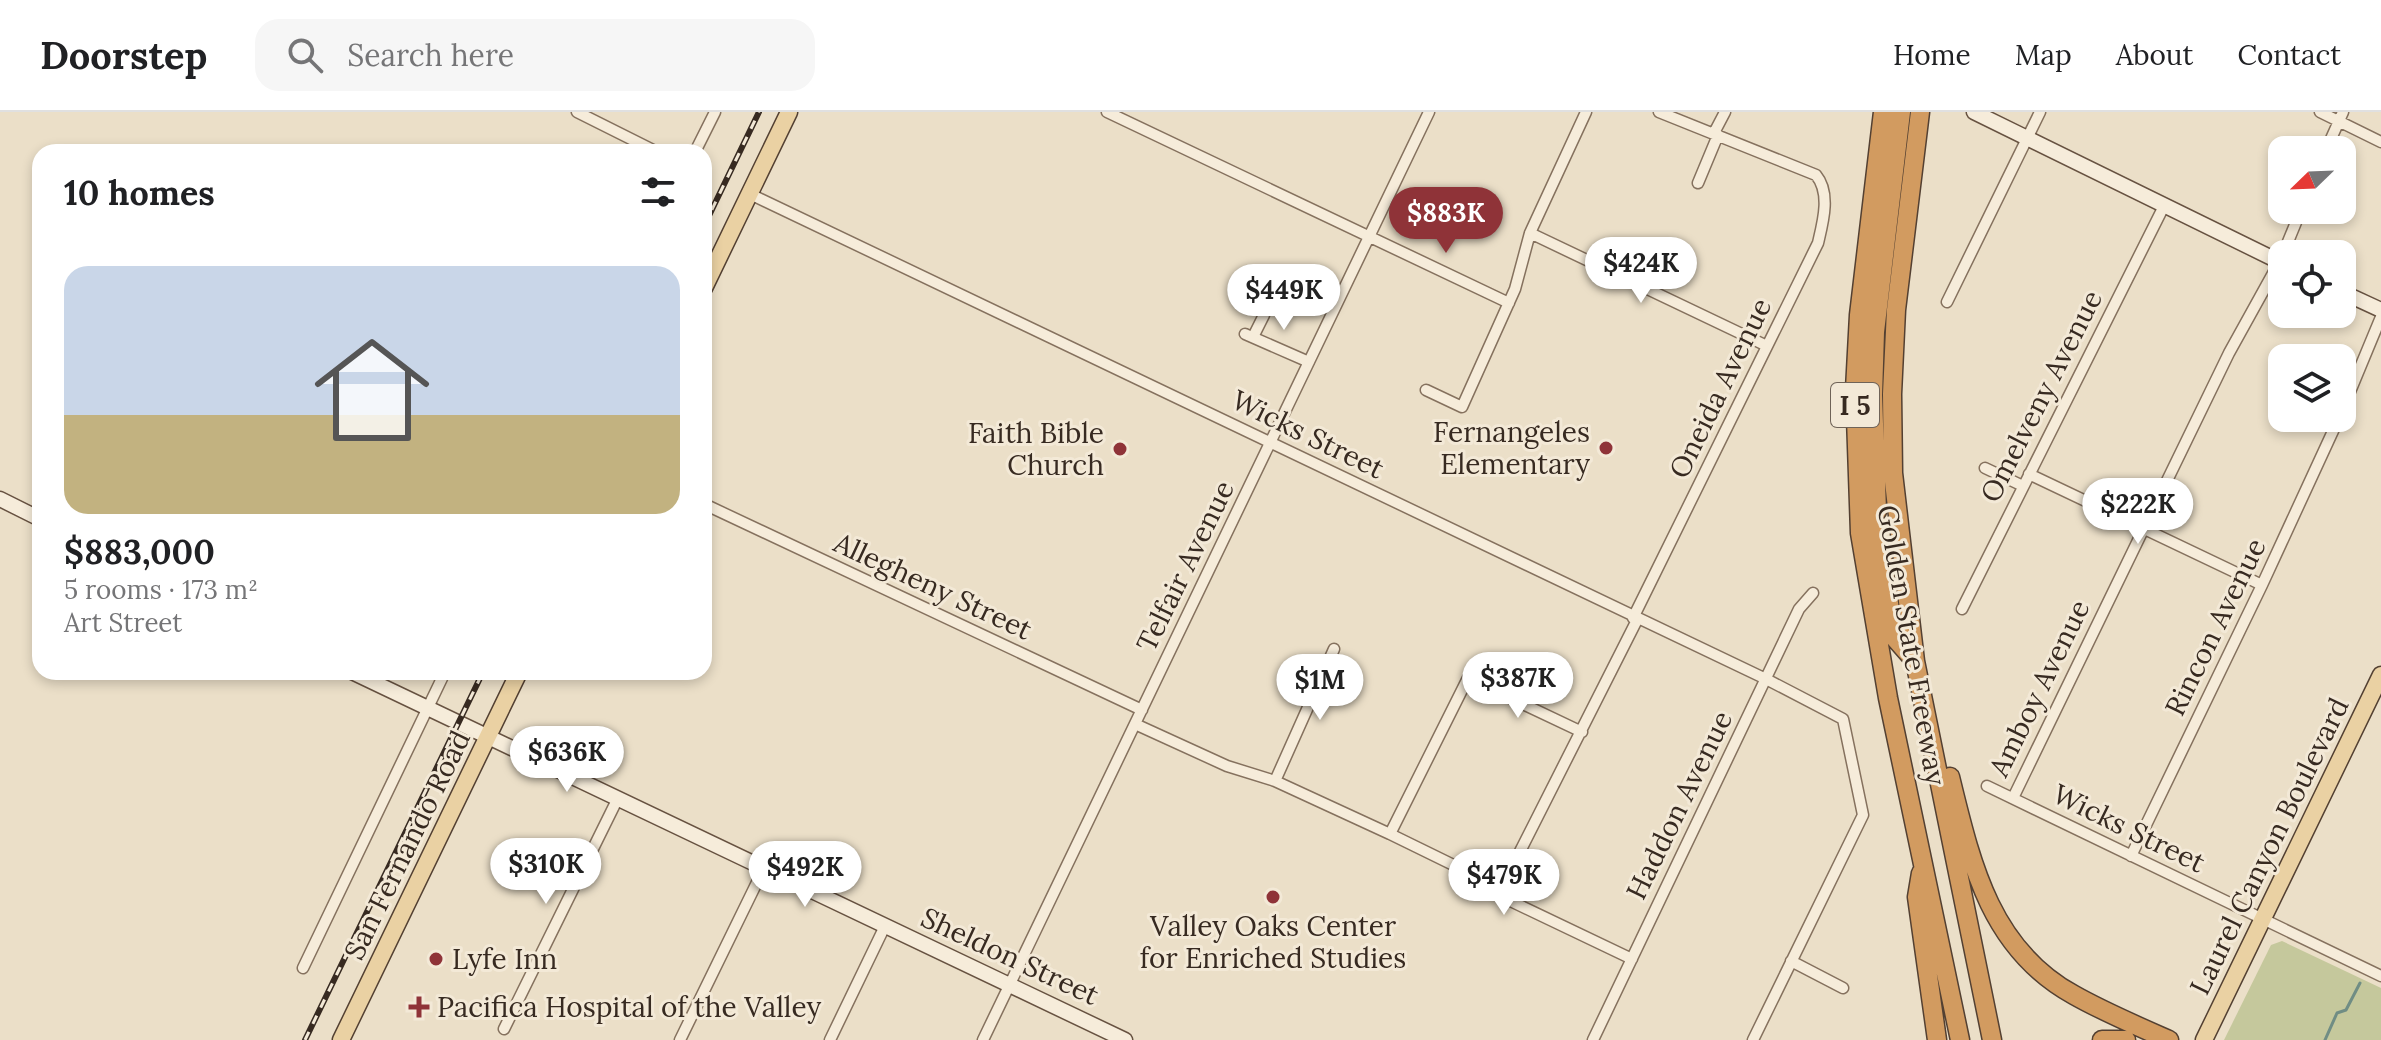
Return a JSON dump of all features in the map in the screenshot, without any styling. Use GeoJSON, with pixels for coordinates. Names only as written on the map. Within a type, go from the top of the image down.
{"type":"FeatureCollection","features":[{"type":"Feature","properties":{"kind":"highway","name":"Golden State Freeway"},"geometry":{"type":"LineString","coordinates":[[1883,112],[1859,315],[1855,389],[1860,533],[1888,698],[1960,1040]]}},
{"type":"Feature","properties":{"kind":"highway"},"geometry":{"type":"LineString","coordinates":[[1888,698],[1893,670],[1875,552],[1866,416],[1870,323],[1894,112]]}},
{"type":"Feature","properties":{"kind":"highway"},"geometry":{"type":"LineString","coordinates":[[1901,112],[1875,332],[1874,456],[1878,517],[1894,637],[1915,661]]}},
{"type":"Feature","properties":{"kind":"highway","name":"Golden State Freeway"},"geometry":{"type":"LineString","coordinates":[[1920,112],[1896,310],[1892,394],[1893,473],[1915,661],[1992,1040]]}},
{"type":"Feature","properties":{"kind":"highway"},"geometry":{"type":"LineString","coordinates":[[1923,700],[1937,723],[1977,877],[1988,905],[2014,945],[2037,970],[2072,994],[2169,1040]]}},
{"type":"Feature","properties":{"kind":"highway"},"geometry":{"type":"LineString","coordinates":[[1922,861],[1917,897],[1937,1040]]}},
{"type":"Feature","properties":{"kind":"highway"},"geometry":{"type":"LineString","coordinates":[[2102,1040],[2126,1040]]}},
{"type":"Feature","properties":{"kind":"main road"},"geometry":{"type":"LineString","coordinates":[[712,272],[789,112]]}},
{"type":"Feature","properties":{"kind":"main road"},"geometry":{"type":"LineString","coordinates":[[1974,112],[2164,206],[2268,253]]}},
{"type":"Feature","properties":{"kind":"main road"},"geometry":{"type":"LineString","coordinates":[[2356,298],[2381,310]]}},
{"type":"Feature","properties":{"kind":"main road"},"geometry":{"type":"LineString","coordinates":[[0,499],[32,515]]}},
{"type":"Feature","properties":{"kind":"main road","name":"Laurel Canyon Boulevard"},"geometry":{"type":"LineString","coordinates":[[2204,1040],[2381,675]]}},
{"type":"Feature","properties":{"kind":"main road","name":"Sheldon Street"},"geometry":{"type":"LineString","coordinates":[[369,680],[1125,1040]]}},
{"type":"Feature","properties":{"kind":"main road","name":"San Fernando Road"},"geometry":{"type":"LineString","coordinates":[[341,1040],[515,680]]}},
{"type":"Feature","properties":{"kind":"street"},"geometry":{"type":"LineString","coordinates":[[577,112],[641,144]]}},
{"type":"Feature","properties":{"kind":"street"},"geometry":{"type":"LineString","coordinates":[[699,144],[715,112]]}},
{"type":"Feature","properties":{"kind":"street"},"geometry":{"type":"LineString","coordinates":[[1107,112],[1509,303]]}},
{"type":"Feature","properties":{"kind":"street","name":"Telfair Avenue"},"geometry":{"type":"LineString","coordinates":[[983,1040],[1429,112]]}},
{"type":"Feature","properties":{"kind":"street"},"geometry":{"type":"LineString","coordinates":[[1426,390],[1462,407],[1509,303],[1530,233],[1586,112]]}},
{"type":"Feature","properties":{"kind":"street"},"geometry":{"type":"LineString","coordinates":[[1659,112],[1716,134]]}},
{"type":"Feature","properties":{"kind":"street"},"geometry":{"type":"LineString","coordinates":[[1698,183],[1725,112]]}},
{"type":"Feature","properties":{"kind":"street"},"geometry":{"type":"LineString","coordinates":[[1947,302],[2040,112]]}},
{"type":"Feature","properties":{"kind":"street"},"geometry":{"type":"LineString","coordinates":[[2320,112],[2340,116],[2381,142]]}},
{"type":"Feature","properties":{"kind":"street"},"geometry":{"type":"LineString","coordinates":[[2332,136],[2340,116]]}},
{"type":"Feature","properties":{"kind":"street","name":"Oneida Avenue"},"geometry":{"type":"LineString","coordinates":[[1498,895],[1582,732],[1818,243],[1825,196],[1823,183],[1816,175],[1716,134]]}},
{"type":"Feature","properties":{"kind":"street","name":"Wicks Street"},"geometry":{"type":"LineString","coordinates":[[750,194],[1766,679],[1843,719],[1863,815],[1791,961]]}},
{"type":"Feature","properties":{"kind":"street","name":"Omelveny Avenue"},"geometry":{"type":"LineString","coordinates":[[1962,609],[2164,206]]}},
{"type":"Feature","properties":{"kind":"street"},"geometry":{"type":"LineString","coordinates":[[1530,233],[1767,346]]}},
{"type":"Feature","properties":{"kind":"street","name":"Amboy Avenue"},"geometry":{"type":"LineString","coordinates":[[2013,798],[2229,353],[2268,284]]}},
{"type":"Feature","properties":{"kind":"street"},"geometry":{"type":"LineString","coordinates":[[1264,315],[1249,336],[1309,362]]}},
{"type":"Feature","properties":{"kind":"street"},"geometry":{"type":"LineString","coordinates":[[2356,377],[2381,317]]}},
{"type":"Feature","properties":{"kind":"street","name":"Rincon Avenue"},"geometry":{"type":"LineString","coordinates":[[2131,856],[2333,432]]}},
{"type":"Feature","properties":{"kind":"street"},"geometry":{"type":"LineString","coordinates":[[1985,468],[2023,486]]}},
{"type":"Feature","properties":{"kind":"street"},"geometry":{"type":"LineString","coordinates":[[2029,474],[2262,585]]}},
{"type":"Feature","properties":{"kind":"street","name":"Allegheny Street"},"geometry":{"type":"LineString","coordinates":[[712,508],[1142,710]]}},
{"type":"Feature","properties":{"kind":"street","name":"Haddon Avenue"},"geometry":{"type":"LineString","coordinates":[[1593,1040],[1799,609],[1813,593]]}},
{"type":"Feature","properties":{"kind":"street"},"geometry":{"type":"LineString","coordinates":[[1275,781],[1334,649]]}},
{"type":"Feature","properties":{"kind":"street"},"geometry":{"type":"LineString","coordinates":[[1390,834],[1468,678],[1582,732]]}},
{"type":"Feature","properties":{"kind":"street","name":"San Fernando Road"},"geometry":{"type":"LineString","coordinates":[[303,968],[441,680]]}},
{"type":"Feature","properties":{"kind":"street"},"geometry":{"type":"LineString","coordinates":[[1135,724],[1227,766],[1275,781],[1390,834],[1482,879],[1498,895],[1632,959]]}},
{"type":"Feature","properties":{"kind":"street","name":"Wicks Street"},"geometry":{"type":"LineString","coordinates":[[1987,786],[2381,976]]}},
{"type":"Feature","properties":{"kind":"street"},"geometry":{"type":"LineString","coordinates":[[504,1029],[618,798]]}},
{"type":"Feature","properties":{"kind":"street"},"geometry":{"type":"LineString","coordinates":[[680,1040],[764,868]]}},
{"type":"Feature","properties":{"kind":"street"},"geometry":{"type":"LineString","coordinates":[[830,1040],[885,926]]}},
{"type":"Feature","properties":{"kind":"street"},"geometry":{"type":"LineString","coordinates":[[1753,1040],[1791,961],[1843,988]]}},
{"type":"Feature","properties":{"kind":"green space"},"geometry":{"type":"Polygon","coordinates":[[[2282,941],[2381,988],[2381,1040],[2224,1040],[2271,945],[2282,941]]]}},
{"type":"Feature","properties":{"kind":"waterway"},"geometry":{"type":"LineString","coordinates":[[2325,1040],[2337,1013],[2346,1010],[2360,983]]}},
{"type":"Feature","properties":{"kind":"railway"},"geometry":{"type":"LineString","coordinates":[[712,209],[759,112]]}},
{"type":"Feature","properties":{"kind":"railway"},"geometry":{"type":"LineString","coordinates":[[305,1040],[479,680]]}},
{"type":"Feature","properties":{"kind":"place","name":"Fernangeles Elementary"},"geometry":{"type":"Point","coordinates":[1606,448]}},
{"type":"Feature","properties":{"kind":"place","name":"Faith Bible Church"},"geometry":{"type":"Point","coordinates":[1120,449]}},
{"type":"Feature","properties":{"kind":"place","name":"Valley Oaks Center for Enriched Studies"},"geometry":{"type":"Point","coordinates":[1273,897]}},
{"type":"Feature","properties":{"kind":"place","name":"Lyfe Inn"},"geometry":{"type":"Point","coordinates":[436,959]}},
{"type":"Feature","properties":{"kind":"place","name":"Pacifica Hospital of the Valley"},"geometry":{"type":"Point","coordinates":[419,1007]}}]}
